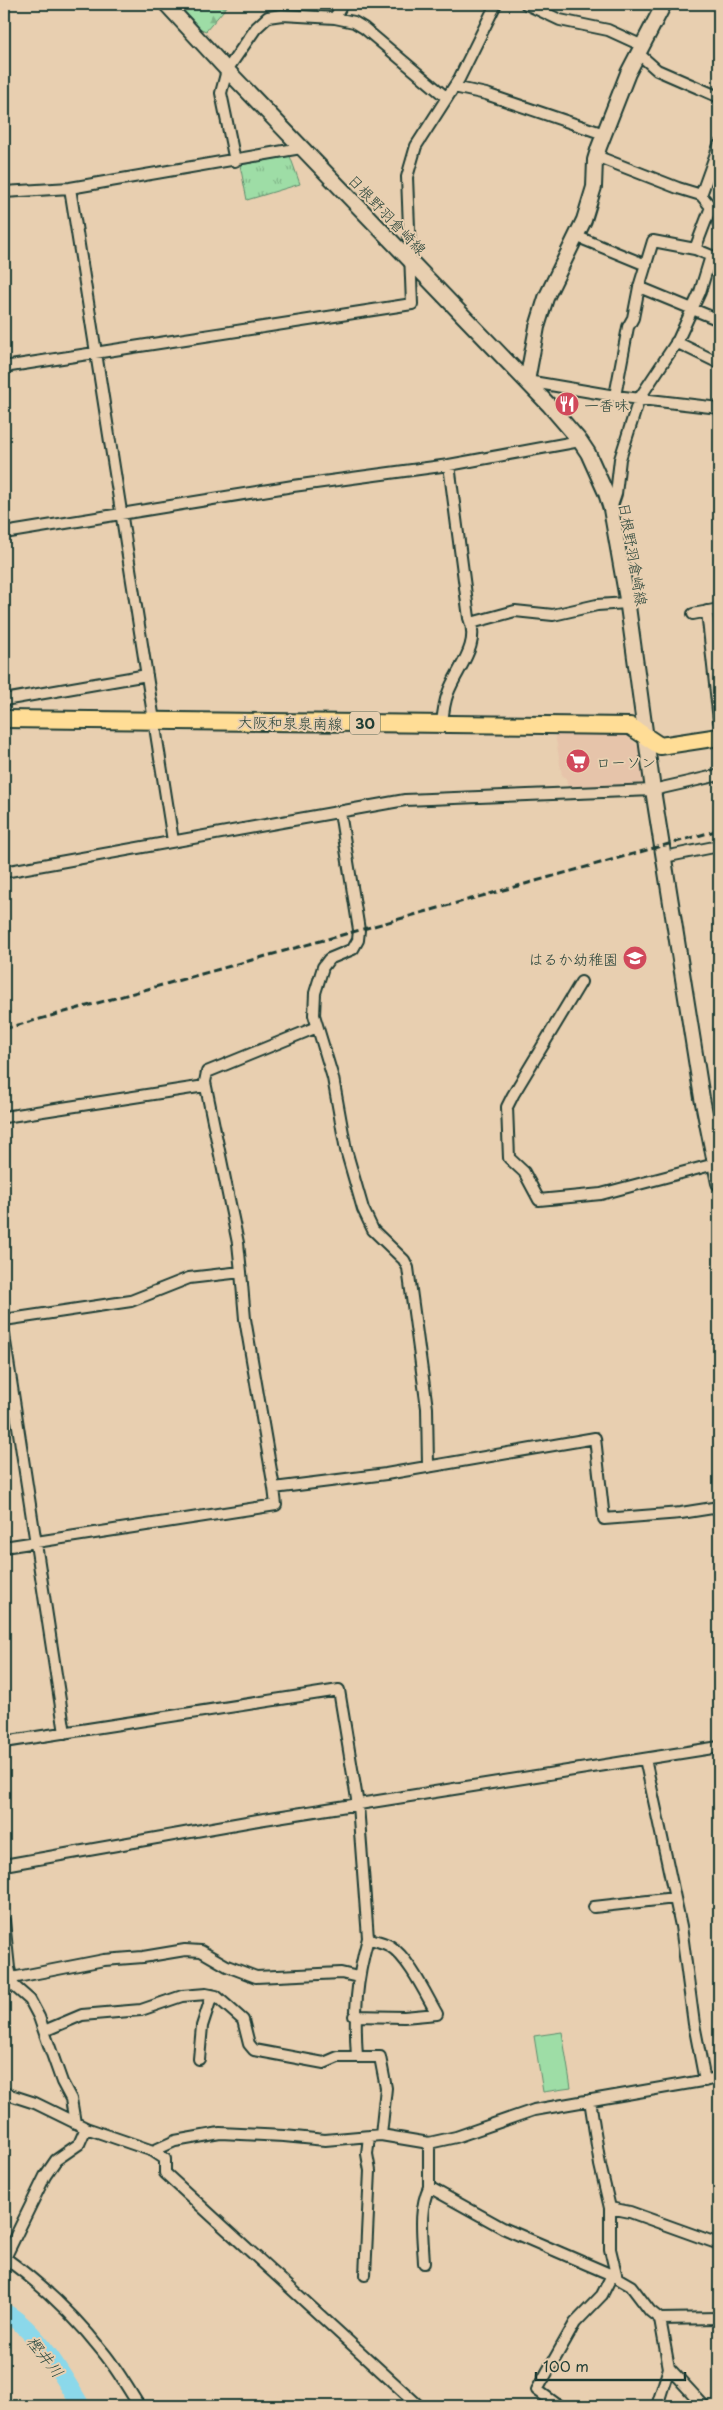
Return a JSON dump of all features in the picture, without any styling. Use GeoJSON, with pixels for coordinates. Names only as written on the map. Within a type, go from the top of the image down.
{"type":"FeatureCollection","features":[{"type":"Feature","properties":{"kind":"main road","name":"日根野羽倉崎線"},"geometry":{"type":"LineString","coordinates":[[166,4],[226,70],[527,381],[580,440],[606,493],[611,509],[627,602],[652,790],[702,1098],[719,1184]]}},
{"type":"Feature","properties":{"kind":"main road"},"geometry":{"type":"LineString","coordinates":[[527,381],[537,327],[546,298],[578,236],[594,187],[596,156],[628,74],[664,4]]}},
{"type":"Feature","properties":{"kind":"main road","name":"大阪和泉泉南線"},"geometry":{"type":"LineString","coordinates":[[4,719],[630,726],[646,739],[660,746],[719,737]]}},
{"type":"Feature","properties":{"kind":"street"},"geometry":{"type":"LineString","coordinates":[[335,18],[342,4]]}},
{"type":"Feature","properties":{"kind":"street"},"geometry":{"type":"LineString","coordinates":[[4,367],[412,304],[407,177],[416,146],[454,87],[496,4]]}},
{"type":"Feature","properties":{"kind":"street"},"geometry":{"type":"LineString","coordinates":[[526,4],[560,20],[608,30],[641,50],[656,70],[719,96]]}},
{"type":"Feature","properties":{"kind":"street"},"geometry":{"type":"LineString","coordinates":[[235,161],[221,93],[226,70],[256,28],[268,17],[282,15],[335,18],[354,22],[364,28],[447,98]]}},
{"type":"Feature","properties":{"kind":"street"},"geometry":{"type":"LineString","coordinates":[[454,87],[486,94],[604,134]]}},
{"type":"Feature","properties":{"kind":"street"},"geometry":{"type":"LineString","coordinates":[[701,195],[714,173],[719,145]]}},
{"type":"Feature","properties":{"kind":"street"},"geometry":{"type":"LineString","coordinates":[[4,192],[70,188],[235,161],[301,148]]}},
{"type":"Feature","properties":{"kind":"street"},"geometry":{"type":"LineString","coordinates":[[596,156],[701,195],[711,207],[695,249]]}},
{"type":"Feature","properties":{"kind":"street"},"geometry":{"type":"LineString","coordinates":[[70,188],[173,841]]}},
{"type":"Feature","properties":{"kind":"street"},"geometry":{"type":"LineString","coordinates":[[578,236],[646,265]]}},
{"type":"Feature","properties":{"kind":"street"},"geometry":{"type":"LineString","coordinates":[[611,509],[616,494],[620,459],[639,399],[676,342],[715,257],[695,249],[653,241],[639,286],[633,318],[628,327],[615,396]]}},
{"type":"Feature","properties":{"kind":"street"},"geometry":{"type":"LineString","coordinates":[[639,286],[719,320]]}},
{"type":"Feature","properties":{"kind":"street"},"geometry":{"type":"LineString","coordinates":[[676,342],[719,363]]}},
{"type":"Feature","properties":{"kind":"street"},"geometry":{"type":"LineString","coordinates":[[527,381],[615,396],[719,408]]}},
{"type":"Feature","properties":{"kind":"street"},"geometry":{"type":"LineString","coordinates":[[4,533],[293,486],[449,466],[580,440]]}},
{"type":"Feature","properties":{"kind":"street"},"geometry":{"type":"LineString","coordinates":[[442,724],[448,692],[473,643],[474,628],[471,624],[461,567],[458,521],[449,466]]}},
{"type":"Feature","properties":{"kind":"street"},"geometry":{"type":"LineString","coordinates":[[471,624],[515,611],[553,616],[597,605],[627,602]]}},
{"type":"Feature","properties":{"kind":"street"},"geometry":{"type":"LineString","coordinates":[[693,614],[719,609]]}},
{"type":"Feature","properties":{"kind":"street"},"geometry":{"type":"LineString","coordinates":[[707,611],[716,666],[719,722]]}},
{"type":"Feature","properties":{"kind":"street"},"geometry":{"type":"LineString","coordinates":[[4,700],[147,675]]}},
{"type":"Feature","properties":{"kind":"street"},"geometry":{"type":"LineString","coordinates":[[4,872],[405,800],[652,790],[719,775]]}},
{"type":"Feature","properties":{"kind":"street"},"geometry":{"type":"LineString","coordinates":[[340,812],[359,930],[358,940],[353,949],[329,959],[323,967],[315,993],[314,1015],[333,1078],[346,1150],[363,1209],[373,1230],[404,1260],[408,1268],[427,1408],[428,1465]]}},
{"type":"Feature","properties":{"kind":"street"},"geometry":{"type":"LineString","coordinates":[[664,857],[719,846]]}},
{"type":"Feature","properties":{"kind":"street"},"geometry":{"type":"LineString","coordinates":[[581,982],[513,1095],[508,1107],[509,1158],[524,1172],[539,1200],[601,1194],[715,1164]]}},
{"type":"Feature","properties":{"kind":"street"},"geometry":{"type":"LineString","coordinates":[[4,1547],[276,1505],[245,1318],[238,1243],[205,1086],[207,1072],[318,1027]]}},
{"type":"Feature","properties":{"kind":"street"},"geometry":{"type":"LineString","coordinates":[[4,1117],[205,1086]]}},
{"type":"Feature","properties":{"kind":"street"},"geometry":{"type":"LineString","coordinates":[[4,1320],[130,1301],[189,1278],[240,1272]]}},
{"type":"Feature","properties":{"kind":"street"},"geometry":{"type":"LineString","coordinates":[[4,1334],[65,1733]]}},
{"type":"Feature","properties":{"kind":"street"},"geometry":{"type":"LineString","coordinates":[[274,1488],[386,1474],[428,1465],[595,1438],[604,1519],[681,1513],[719,1507]]}},
{"type":"Feature","properties":{"kind":"street"},"geometry":{"type":"LineString","coordinates":[[4,1742],[339,1690],[358,1805],[368,1938],[358,1977],[354,2016],[357,2057]]}},
{"type":"Feature","properties":{"kind":"street"},"geometry":{"type":"LineString","coordinates":[[4,1865],[358,1805],[719,1747]]}},
{"type":"Feature","properties":{"kind":"street"},"geometry":{"type":"LineString","coordinates":[[645,1759],[681,1926],[694,2024],[705,2081]]}},
{"type":"Feature","properties":{"kind":"street"},"geometry":{"type":"LineString","coordinates":[[594,1907],[675,1898]]}},
{"type":"Feature","properties":{"kind":"street"},"geometry":{"type":"LineString","coordinates":[[4,1921],[10,1982],[30,2000],[44,2031],[62,2082],[71,2099],[75,2123]]}},
{"type":"Feature","properties":{"kind":"street"},"geometry":{"type":"LineString","coordinates":[[354,2016],[404,2017],[437,2014],[412,1971],[397,1952],[390,1945],[368,1938]]}},
{"type":"Feature","properties":{"kind":"street"},"geometry":{"type":"LineString","coordinates":[[10,1982],[104,1960],[143,1957],[185,1950],[201,1951],[227,1966],[256,1977],[270,1978],[294,1974],[341,1973],[358,1977]]}},
{"type":"Feature","properties":{"kind":"street"},"geometry":{"type":"LineString","coordinates":[[44,2031],[94,2012],[141,2010],[194,1993],[212,1995],[243,2020],[249,2044],[254,2050],[324,2063],[338,2057],[380,2057],[386,2088],[381,2135]]}},
{"type":"Feature","properties":{"kind":"street"},"geometry":{"type":"LineString","coordinates":[[199,2059],[202,2026],[212,1995]]}},
{"type":"Feature","properties":{"kind":"street"},"geometry":{"type":"LineString","coordinates":[[153,2151],[175,2141],[220,2133],[325,2140],[381,2135],[429,2143],[456,2137],[534,2110],[719,2078]]}},
{"type":"Feature","properties":{"kind":"street"},"geometry":{"type":"LineString","coordinates":[[4,2093],[35,2103],[86,2128],[153,2151],[165,2159],[165,2173],[419,2406]]}},
{"type":"Feature","properties":{"kind":"street"},"geometry":{"type":"LineString","coordinates":[[559,2406],[536,2390],[575,2323],[602,2295],[615,2276],[610,2249],[610,2208],[600,2166],[590,2100]]}},
{"type":"Feature","properties":{"kind":"street"},"geometry":{"type":"LineString","coordinates":[[86,2128],[79,2144],[56,2160],[45,2176],[4,2258],[37,2282],[71,2315],[104,2352],[139,2406]]}},
{"type":"Feature","properties":{"kind":"street"},"geometry":{"type":"LineString","coordinates":[[365,2275],[370,2171],[367,2154],[368,2136]]}},
{"type":"Feature","properties":{"kind":"street"},"geometry":{"type":"LineString","coordinates":[[424,2263],[422,2223],[426,2194],[429,2187],[429,2143]]}},
{"type":"Feature","properties":{"kind":"street"},"geometry":{"type":"LineString","coordinates":[[429,2187],[503,2228],[615,2276],[631,2286],[650,2311],[660,2319],[719,2318]]}},
{"type":"Feature","properties":{"kind":"street"},"geometry":{"type":"LineString","coordinates":[[610,2208],[630,2212],[719,2244]]}},
{"type":"Feature","properties":{"kind":"street"},"geometry":{"type":"LineString","coordinates":[[657,2406],[669,2368],[660,2319]]}},
{"type":"Feature","properties":{"kind":"street"},"geometry":{"type":"LineString","coordinates":[[669,2368],[704,2406]]}},
{"type":"Feature","properties":{"kind":"shaded area"},"geometry":{"type":"Polygon","coordinates":[[[555,734],[626,735],[640,748],[643,786],[568,789],[566,778],[562,775],[555,734]]]}},
{"type":"Feature","properties":{"kind":"green space"},"geometry":{"type":"Polygon","coordinates":[[[178,4],[229,4],[206,31],[201,29],[178,4]]]}},
{"type":"Feature","properties":{"kind":"green space"},"geometry":{"type":"Polygon","coordinates":[[[290,156],[300,184],[247,200],[240,165],[290,156]]]}},
{"type":"Feature","properties":{"kind":"green space"},"geometry":{"type":"Polygon","coordinates":[[[562,2032],[571,2088],[543,2092],[534,2036],[562,2032]]]}},
{"type":"Feature","properties":{"kind":"waterway","name":"樫井川"},"geometry":{"type":"LineString","coordinates":[[4,2312],[16,2320],[38,2341],[57,2367],[81,2406]]}},
{"type":"Feature","properties":{"kind":"railway"},"geometry":{"type":"LineString","coordinates":[[4,1029],[719,830]]}},
{"type":"Feature","properties":{"kind":"place","name":"一香味"},"geometry":{"type":"Point","coordinates":[567,404]}},
{"type":"Feature","properties":{"kind":"place","name":"ローソン"},"geometry":{"type":"Point","coordinates":[578,761]}},
{"type":"Feature","properties":{"kind":"place","name":"はるか幼稚園"},"geometry":{"type":"Point","coordinates":[635,958]}}]}
